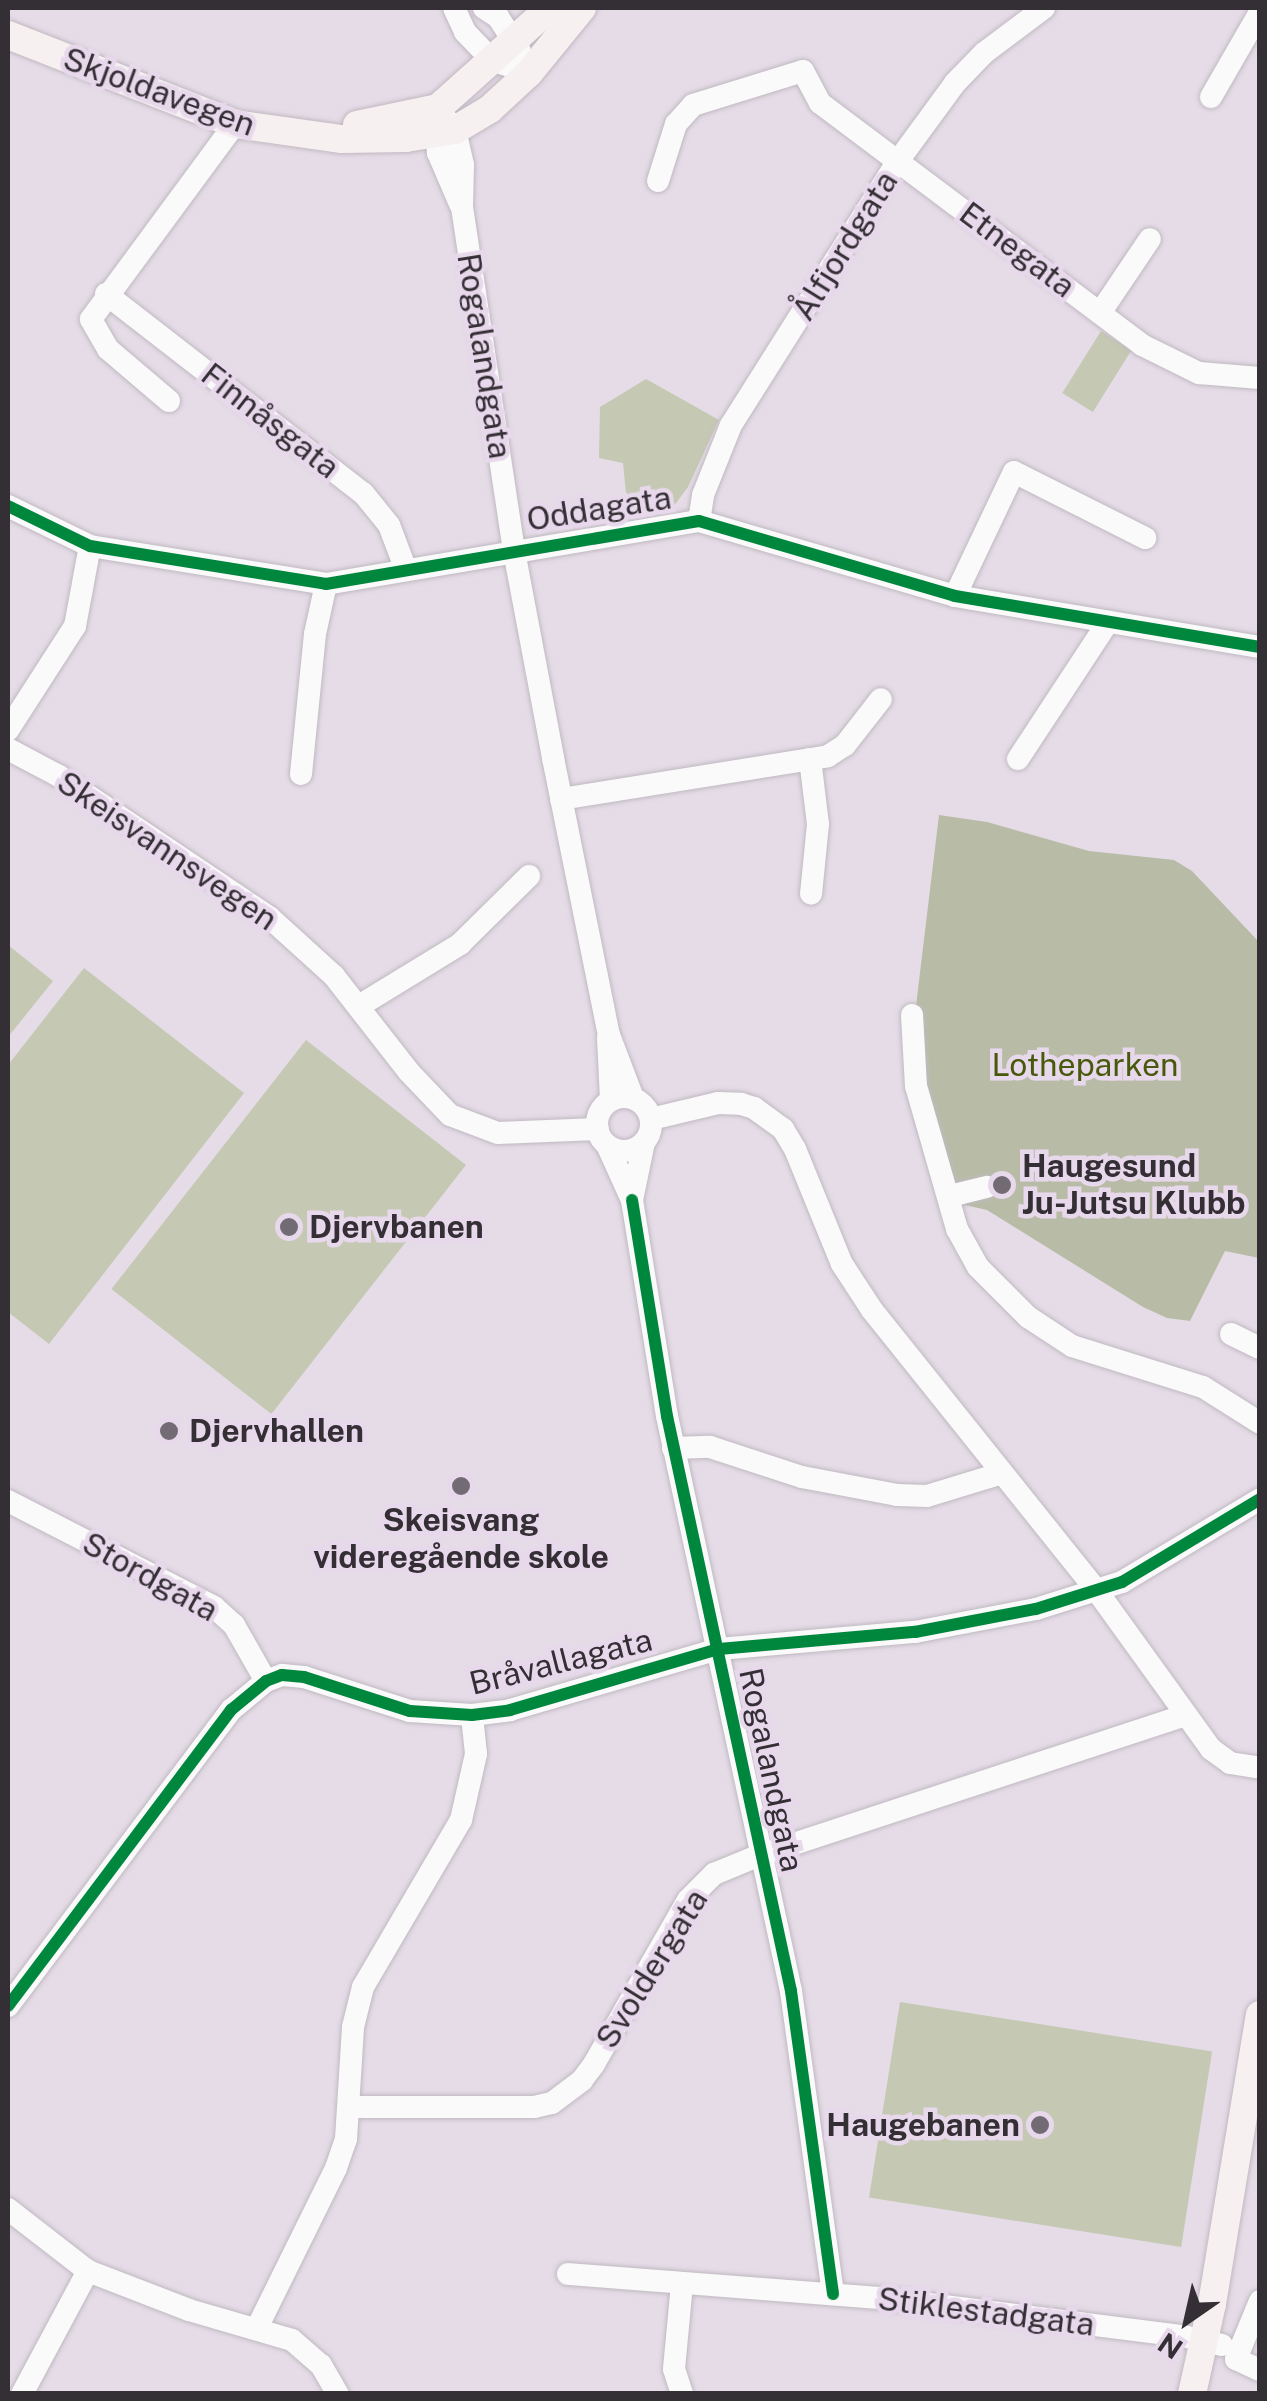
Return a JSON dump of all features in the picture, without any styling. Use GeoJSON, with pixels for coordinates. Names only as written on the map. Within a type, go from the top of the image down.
{"type":"FeatureCollection","features":[{"type":"Feature","properties":{"kind":"main road","name":"Skjoldavegen"},"geometry":{"type":"LineString","coordinates":[[442,124],[492,60],[550,8]]}},
{"type":"Feature","properties":{"kind":"main road","name":"Skjoldavegen"},"geometry":{"type":"LineString","coordinates":[[8,35],[235,124],[314,135],[442,124],[490,108],[529,73],[582,8]]}},
{"type":"Feature","properties":{"kind":"main road"},"geometry":{"type":"LineString","coordinates":[[1192,2394],[1221,2349],[1260,2015]]}},
{"type":"Feature","properties":{"kind":"main road"},"geometry":{"type":"LineString","coordinates":[[1211,2394],[1260,2134]]}},
{"type":"Feature","properties":{"kind":"street"},"geometry":{"type":"LineString","coordinates":[[454,8],[464,32],[492,60],[529,73]]}},
{"type":"Feature","properties":{"kind":"street"},"geometry":{"type":"LineString","coordinates":[[484,8],[498,17],[515,39],[529,73]]}},
{"type":"Feature","properties":{"kind":"street","name":"Ålfjordgata"},"geometry":{"type":"LineString","coordinates":[[700,521],[704,495],[731,426],[898,160],[965,73],[1044,8]]}},
{"type":"Feature","properties":{"kind":"street"},"geometry":{"type":"LineString","coordinates":[[1210,97],[1260,12]]}},
{"type":"Feature","properties":{"kind":"street","name":"Etnegata"},"geometry":{"type":"LineString","coordinates":[[658,181],[676,124],[694,104],[802,72],[820,104],[1170,361],[1228,378],[1260,378]]}},
{"type":"Feature","properties":{"kind":"street"},"geometry":{"type":"LineString","coordinates":[[169,402],[124,365],[95,332],[91,319],[235,124]]}},
{"type":"Feature","properties":{"kind":"street","name":"Rogalandgata"},"geometry":{"type":"LineString","coordinates":[[442,124],[444,171],[462,207],[514,550],[622,1099],[647,1130],[632,1200]]}},
{"type":"Feature","properties":{"kind":"street"},"geometry":{"type":"LineString","coordinates":[[1100,313],[1150,239]]}},
{"type":"Feature","properties":{"kind":"street","name":"Finnåsgata"},"geometry":{"type":"LineString","coordinates":[[106,294],[363,493],[389,526],[406,570]]}},
{"type":"Feature","properties":{"kind":"street"},"geometry":{"type":"LineString","coordinates":[[955,596],[1014,472],[1145,538]]}},
{"type":"Feature","properties":{"kind":"street","name":"Oddagata"},"geometry":{"type":"LineString","coordinates":[[8,506],[90,546],[326,584],[700,521],[955,596],[1260,647]]}},
{"type":"Feature","properties":{"kind":"street"},"geometry":{"type":"LineString","coordinates":[[8,730],[74,626],[90,546]]}},
{"type":"Feature","properties":{"kind":"street"},"geometry":{"type":"LineString","coordinates":[[301,774],[315,634],[326,584]]}},
{"type":"Feature","properties":{"kind":"street"},"geometry":{"type":"LineString","coordinates":[[1018,759],[1108,622]]}},
{"type":"Feature","properties":{"kind":"street"},"geometry":{"type":"LineString","coordinates":[[561,799],[810,760],[845,745],[882,699]]}},
{"type":"Feature","properties":{"kind":"street","name":"Skeisvannsvegen"},"geometry":{"type":"LineString","coordinates":[[8,750],[59,776],[229,886],[302,945],[359,1006],[430,1096],[474,1127],[523,1134],[602,1137],[628,1150],[647,1130],[718,1103],[754,1108],[783,1130],[795,1149],[842,1264],[872,1310],[1097,1591],[1211,1749],[1230,1763],[1260,1768]]}},
{"type":"Feature","properties":{"kind":"street"},"geometry":{"type":"LineString","coordinates":[[810,760],[818,824],[811,894]]}},
{"type":"Feature","properties":{"kind":"street"},"geometry":{"type":"LineString","coordinates":[[359,1006],[460,944],[529,876]]}},
{"type":"Feature","properties":{"kind":"street"},"geometry":{"type":"LineString","coordinates":[[912,1014],[916,1086],[968,1254],[1049,1333],[1072,1346],[1203,1387],[1260,1422]]}},
{"type":"Feature","properties":{"kind":"street"},"geometry":{"type":"LineString","coordinates":[[602,1137],[599,1114],[622,1099]]}},
{"type":"Feature","properties":{"kind":"street","name":"Rogalandgata"},"geometry":{"type":"LineString","coordinates":[[602,1137],[632,1200],[674,1448],[808,2088],[833,2294]]}},
{"type":"Feature","properties":{"kind":"street"},"geometry":{"type":"LineString","coordinates":[[950,1196],[987,1187]]}},
{"type":"Feature","properties":{"kind":"street"},"geometry":{"type":"LineString","coordinates":[[1231,1334],[1260,1348]]}},
{"type":"Feature","properties":{"kind":"street"},"geometry":{"type":"LineString","coordinates":[[674,1448],[710,1447],[802,1477],[897,1495],[943,1492],[1002,1472]]}},
{"type":"Feature","properties":{"kind":"street","name":"Bråvallagata"},"geometry":{"type":"LineString","coordinates":[[266,1681],[282,1675],[304,1677],[410,1711],[472,1715],[510,1710],[718,1649],[915,1632],[1036,1609],[1122,1582],[1260,1499]]}},
{"type":"Feature","properties":{"kind":"street","name":"Stordgata"},"geometry":{"type":"LineString","coordinates":[[8,1501],[214,1607],[234,1625],[266,1681]]}},
{"type":"Feature","properties":{"kind":"street"},"geometry":{"type":"LineString","coordinates":[[8,2006],[231,1710],[266,1681]]}},
{"type":"Feature","properties":{"kind":"street"},"geometry":{"type":"LineString","coordinates":[[257,2328],[336,2168],[350,2107],[356,2010],[374,1966],[461,1820],[476,1754],[472,1715]]}},
{"type":"Feature","properties":{"kind":"street","name":"Svoldergata"},"geometry":{"type":"LineString","coordinates":[[350,2107],[534,2107],[552,2103],[594,2064],[700,1885],[760,1855],[1186,1715]]}},
{"type":"Feature","properties":{"kind":"street"},"geometry":{"type":"LineString","coordinates":[[8,2209],[88,2271],[189,2310],[257,2328],[308,2350],[338,2394]]}},
{"type":"Feature","properties":{"kind":"street"},"geometry":{"type":"LineString","coordinates":[[22,2394],[88,2271]]}},
{"type":"Feature","properties":{"kind":"street","name":"Stiklestadgata"},"geometry":{"type":"LineString","coordinates":[[568,2274],[833,2294],[1221,2349],[1260,2370]]}},
{"type":"Feature","properties":{"kind":"street"},"geometry":{"type":"LineString","coordinates":[[682,2284],[674,2369],[682,2394]]}},
{"type":"Feature","properties":{"kind":"street"},"geometry":{"type":"LineString","coordinates":[[1221,2349],[1260,2301]]}},
{"type":"Feature","properties":{"kind":"green space"},"geometry":{"type":"Polygon","coordinates":[[[1101,331],[1132,350],[1093,412],[1062,393],[1101,331]]]}},
{"type":"Feature","properties":{"kind":"green space"},"geometry":{"type":"Polygon","coordinates":[[[646,379],[719,420],[688,487],[673,507],[654,507],[626,493],[623,463],[599,458],[600,407],[646,379]]]}},
{"type":"Feature","properties":{"kind":"green space","name":"Lotheparken"},"geometry":{"type":"Polygon","coordinates":[[[939,815],[987,822],[1089,851],[1174,860],[1192,871],[1259,942],[1259,1258],[1225,1251],[1190,1321],[1167,1318],[1143,1307],[987,1210],[965,1205],[941,1176],[915,1014],[939,815]]]}},
{"type":"Feature","properties":{"kind":"green space"},"geometry":{"type":"Polygon","coordinates":[[[8,945],[53,981],[8,1037],[8,945]]]}},
{"type":"Feature","properties":{"kind":"green space"},"geometry":{"type":"Polygon","coordinates":[[[84,968],[244,1093],[49,1344],[8,1312],[8,1065],[84,968]]]}},
{"type":"Feature","properties":{"kind":"green space","name":"Djervbanen"},"geometry":{"type":"Polygon","coordinates":[[[306,1040],[466,1165],[271,1414],[111,1289],[306,1040]]]}},
{"type":"Feature","properties":{"kind":"green space","name":"Haugebanen"},"geometry":{"type":"Polygon","coordinates":[[[900,2002],[1212,2051],[1181,2247],[869,2198],[900,2002]]]}},
{"type":"Feature","properties":{"kind":"cycle path"},"geometry":{"type":"LineString","coordinates":[[8,506],[90,546],[326,584],[699,521],[955,596],[1260,647]]}},
{"type":"Feature","properties":{"kind":"cycle path"},"geometry":{"type":"LineString","coordinates":[[632,1200],[667,1416],[791,1991],[833,2294]]}},
{"type":"Feature","properties":{"kind":"cycle path"},"geometry":{"type":"LineString","coordinates":[[8,2006],[231,1710],[266,1681],[282,1675],[304,1677],[410,1711],[472,1715],[510,1710],[719,1649],[915,1632],[1036,1609],[1122,1582],[1260,1499]]}},
{"type":"Feature","properties":{"kind":"place","name":"Haugesund Ju-Jutsu Klubb"},"geometry":{"type":"Point","coordinates":[1002,1185]}},
{"type":"Feature","properties":{"kind":"place","name":"Djervbanen"},"geometry":{"type":"Point","coordinates":[289,1227]}},
{"type":"Feature","properties":{"kind":"place","name":"Djervhallen"},"geometry":{"type":"Point","coordinates":[169,1431]}},
{"type":"Feature","properties":{"kind":"place","name":"Skeisvang videregående skole"},"geometry":{"type":"Point","coordinates":[461,1486]}},
{"type":"Feature","properties":{"kind":"place","name":"Haugebanen"},"geometry":{"type":"Point","coordinates":[1040,2125]}}]}
